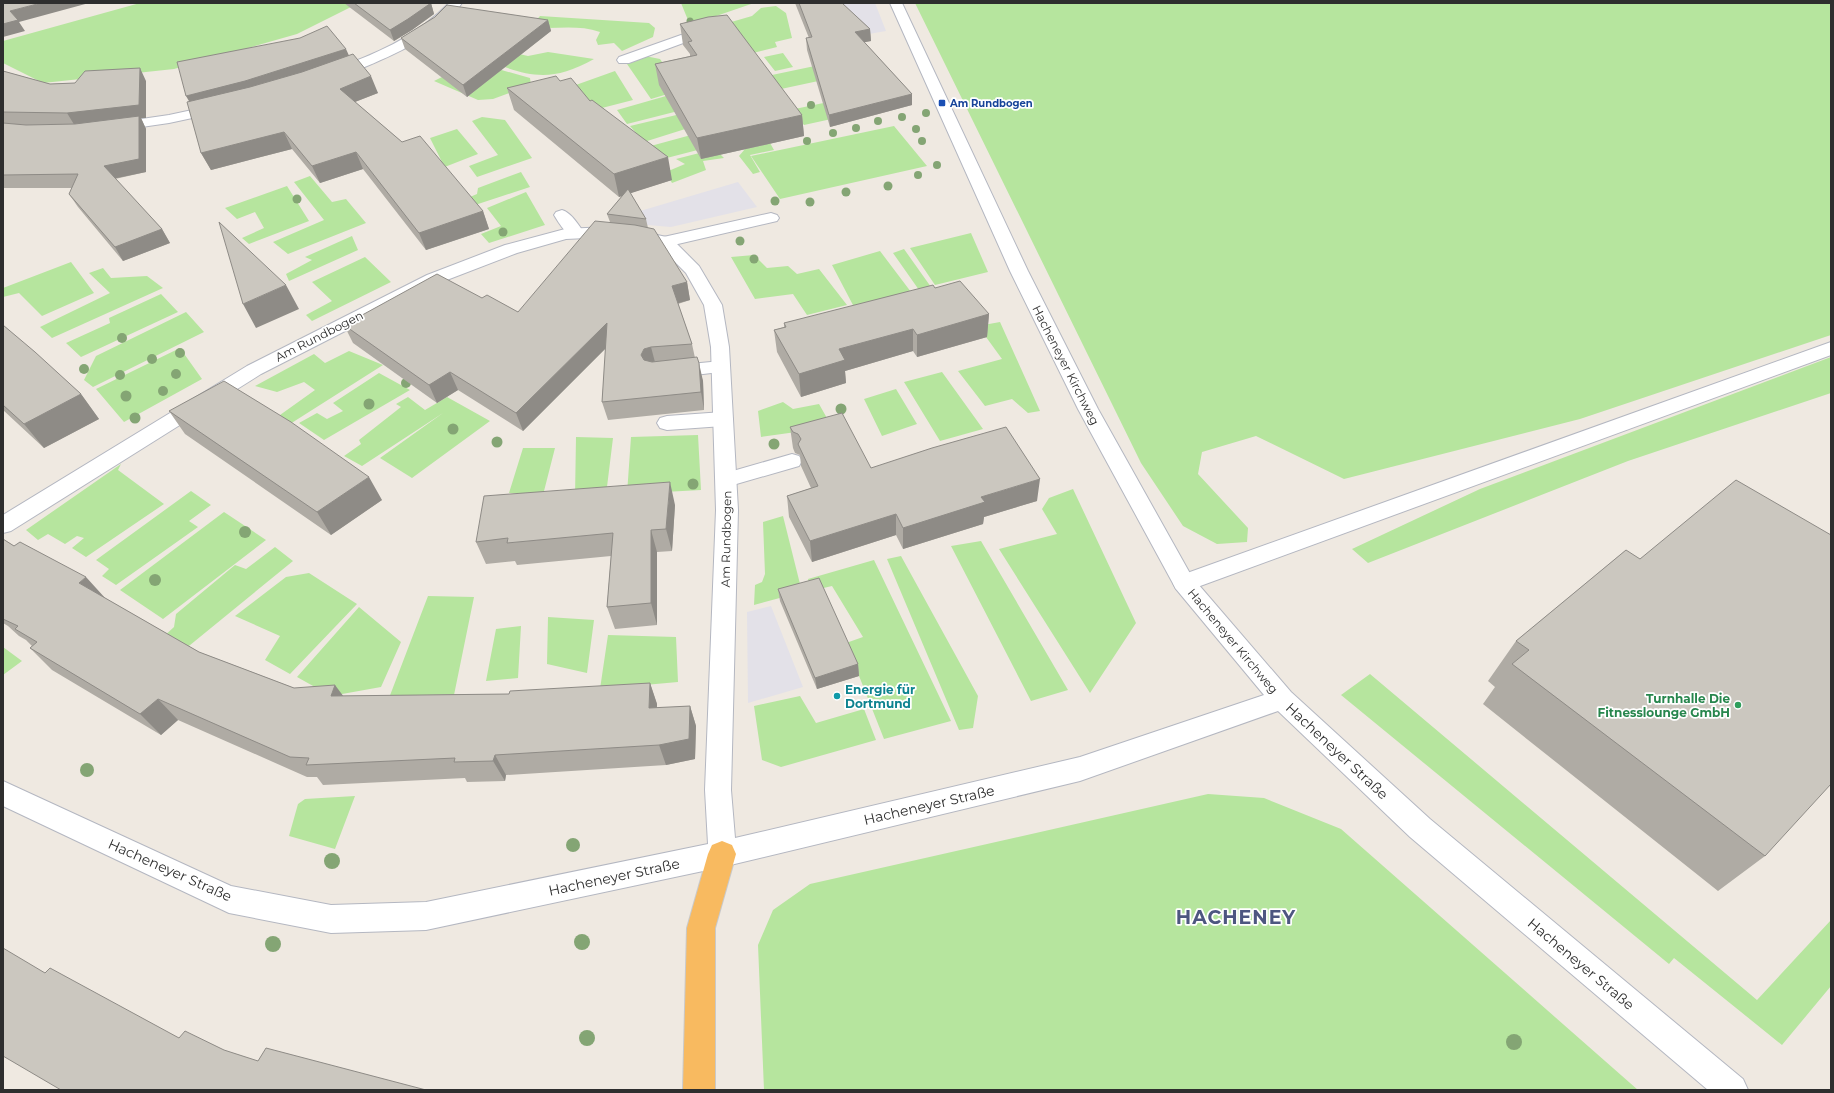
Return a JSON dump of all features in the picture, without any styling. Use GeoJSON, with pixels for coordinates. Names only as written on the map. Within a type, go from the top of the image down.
{"type":"FeatureCollection","features":[{"type":"Feature","properties":{"kind":"highway"},"geometry":{"type":"LineString","coordinates":[[699,1090],[701,928],[722,854]]}},
{"type":"Feature","properties":{"kind":"street"},"geometry":{"type":"LineString","coordinates":[[319,78],[341,71],[406,42],[448,13],[456,3]]}},
{"type":"Feature","properties":{"kind":"street","name":"Hacheneyer Kirchweg"},"geometry":{"type":"LineString","coordinates":[[896,3],[1019,271],[1088,410],[1184,583],[1282,699]]}},
{"type":"Feature","properties":{"kind":"street"},"geometry":{"type":"LineString","coordinates":[[624,60],[681,39]]}},
{"type":"Feature","properties":{"kind":"street"},"geometry":{"type":"LineString","coordinates":[[100,130],[170,119],[230,106]]}},
{"type":"Feature","properties":{"kind":"street"},"geometry":{"type":"LineString","coordinates":[[562,215],[577,234]]}},
{"type":"Feature","properties":{"kind":"street","name":"Am Rundbogen"},"geometry":{"type":"LineString","coordinates":[[3,525],[254,370],[353,318],[433,279],[511,249],[565,234],[607,232],[639,236],[665,242],[771,218]]}},
{"type":"Feature","properties":{"kind":"street","name":"Am Rundbogen"},"geometry":{"type":"LineString","coordinates":[[665,242],[693,270],[713,305],[720,347],[727,540],[718,790],[722,854]]}},
{"type":"Feature","properties":{"kind":"street"},"geometry":{"type":"LineString","coordinates":[[1184,583],[1831,348]]}},
{"type":"Feature","properties":{"kind":"street"},"geometry":{"type":"LineString","coordinates":[[656,373],[721,367]]}},
{"type":"Feature","properties":{"kind":"street"},"geometry":{"type":"LineString","coordinates":[[667,423],[723,419]]}},
{"type":"Feature","properties":{"kind":"street"},"geometry":{"type":"LineString","coordinates":[[726,480],[792,461]]}},
{"type":"Feature","properties":{"kind":"street","name":"Hacheneyer Straße"},"geometry":{"type":"LineString","coordinates":[[3,793],[229,899],[331,919],[426,916],[722,854],[1080,769],[1282,699],[1420,828],[1732,1090]]}},
{"type":"Feature","properties":{"kind":"shaded area"},"geometry":{"type":"Polygon","coordinates":[[[827,3],[875,3],[886,31],[840,39],[827,3]]]}},
{"type":"Feature","properties":{"kind":"shaded area"},"geometry":{"type":"Polygon","coordinates":[[[738,182],[757,207],[671,227],[625,223],[620,217],[738,182]]]}},
{"type":"Feature","properties":{"kind":"shaded area"},"geometry":{"type":"Polygon","coordinates":[[[771,606],[803,687],[748,703],[747,612],[771,606]]]}},
{"type":"Feature","properties":{"kind":"green space"},"geometry":{"type":"Polygon","coordinates":[[[140,3],[359,3],[297,34],[174,69],[43,83],[3,63],[3,41],[140,3]]]}},
{"type":"Feature","properties":{"kind":"green space"},"geometry":{"type":"Polygon","coordinates":[[[681,3],[754,3],[690,25],[681,3]]]}},
{"type":"Feature","properties":{"kind":"green space"},"geometry":{"type":"Polygon","coordinates":[[[915,3],[1831,3],[1831,335],[1580,419],[1344,479],[1256,436],[1202,452],[1198,474],[1248,528],[1247,542],[1217,544],[1183,526],[1141,463],[915,3]]]}},
{"type":"Feature","properties":{"kind":"green space"},"geometry":{"type":"Polygon","coordinates":[[[776,6],[786,13],[792,38],[775,42],[777,47],[741,56],[714,27],[752,16],[761,8],[776,6]]]}},
{"type":"Feature","properties":{"kind":"green space"},"geometry":{"type":"Polygon","coordinates":[[[540,16],[649,23],[655,28],[653,37],[622,51],[614,43],[598,45],[596,40],[600,32],[583,28],[530,27],[540,16]]]}},
{"type":"Feature","properties":{"kind":"green space"},"geometry":{"type":"Polygon","coordinates":[[[493,48],[528,56],[548,52],[594,59],[562,72],[548,75],[535,74],[508,68],[477,57],[493,48]]]}},
{"type":"Feature","properties":{"kind":"green space"},"geometry":{"type":"Polygon","coordinates":[[[783,53],[793,67],[775,71],[764,57],[783,53]]]}},
{"type":"Feature","properties":{"kind":"green space"},"geometry":{"type":"Polygon","coordinates":[[[645,56],[660,59],[681,90],[651,99],[627,64],[645,56]]]}},
{"type":"Feature","properties":{"kind":"green space"},"geometry":{"type":"Polygon","coordinates":[[[829,63],[837,77],[781,89],[772,75],[829,63]]]}},
{"type":"Feature","properties":{"kind":"green space"},"geometry":{"type":"Polygon","coordinates":[[[498,69],[530,78],[531,85],[493,99],[478,100],[434,81],[452,72],[498,69]]]}},
{"type":"Feature","properties":{"kind":"green space"},"geometry":{"type":"Polygon","coordinates":[[[615,71],[633,100],[598,109],[545,96],[615,71]]]}},
{"type":"Feature","properties":{"kind":"green space"},"geometry":{"type":"Polygon","coordinates":[[[680,92],[690,108],[627,124],[617,110],[680,92]]]}},
{"type":"Feature","properties":{"kind":"green space"},"geometry":{"type":"Polygon","coordinates":[[[833,101],[845,116],[804,125],[790,110],[833,101]]]}},
{"type":"Feature","properties":{"kind":"green space"},"geometry":{"type":"Polygon","coordinates":[[[689,112],[698,125],[644,142],[630,126],[689,112]]]}},
{"type":"Feature","properties":{"kind":"green space"},"geometry":{"type":"Polygon","coordinates":[[[482,117],[505,120],[532,158],[477,177],[469,166],[498,155],[472,121],[482,117]]]}},
{"type":"Feature","properties":{"kind":"green space"},"geometry":{"type":"Polygon","coordinates":[[[894,126],[927,166],[780,199],[751,156],[894,126]]]}},
{"type":"Feature","properties":{"kind":"green space"},"geometry":{"type":"Polygon","coordinates":[[[457,129],[478,154],[437,170],[442,162],[430,138],[457,129]]]}},
{"type":"Feature","properties":{"kind":"green space"},"geometry":{"type":"Polygon","coordinates":[[[702,132],[713,146],[659,160],[647,147],[702,132]]]}},
{"type":"Feature","properties":{"kind":"green space"},"geometry":{"type":"Polygon","coordinates":[[[770,143],[774,150],[750,155],[760,172],[753,174],[739,156],[745,149],[770,143]]]}},
{"type":"Feature","properties":{"kind":"green space"},"geometry":{"type":"Polygon","coordinates":[[[715,149],[724,158],[703,161],[706,170],[672,183],[666,172],[685,164],[676,159],[715,149]]]}},
{"type":"Feature","properties":{"kind":"green space"},"geometry":{"type":"Polygon","coordinates":[[[521,172],[530,187],[475,205],[470,197],[477,194],[478,188],[521,172]]]}},
{"type":"Feature","properties":{"kind":"green space"},"geometry":{"type":"Polygon","coordinates":[[[310,176],[332,202],[346,199],[366,223],[288,254],[273,242],[324,220],[294,182],[310,176]]]}},
{"type":"Feature","properties":{"kind":"green space"},"geometry":{"type":"Polygon","coordinates":[[[287,186],[309,221],[249,244],[242,238],[264,228],[255,212],[237,219],[225,208],[287,186]]]}},
{"type":"Feature","properties":{"kind":"green space"},"geometry":{"type":"Polygon","coordinates":[[[526,192],[545,225],[489,243],[481,234],[501,226],[487,208],[526,192]]]}},
{"type":"Feature","properties":{"kind":"green space"},"geometry":{"type":"Polygon","coordinates":[[[971,233],[988,272],[935,285],[910,248],[971,233]]]}},
{"type":"Feature","properties":{"kind":"green space"},"geometry":{"type":"Polygon","coordinates":[[[352,236],[358,250],[289,281],[286,274],[312,260],[305,257],[352,236]]]}},
{"type":"Feature","properties":{"kind":"green space"},"geometry":{"type":"Polygon","coordinates":[[[904,249],[931,287],[919,290],[893,253],[904,249]]]}},
{"type":"Feature","properties":{"kind":"green space"},"geometry":{"type":"Polygon","coordinates":[[[880,251],[911,292],[854,307],[832,265],[880,251]]]}},
{"type":"Feature","properties":{"kind":"green space"},"geometry":{"type":"Polygon","coordinates":[[[754,255],[767,268],[788,266],[797,274],[819,269],[847,305],[807,315],[793,294],[755,299],[731,257],[754,255]]]}},
{"type":"Feature","properties":{"kind":"green space"},"geometry":{"type":"Polygon","coordinates":[[[365,257],[391,282],[312,321],[306,315],[332,301],[312,282],[365,257]]]}},
{"type":"Feature","properties":{"kind":"green space"},"geometry":{"type":"Polygon","coordinates":[[[71,262],[94,293],[42,316],[19,293],[3,297],[3,288],[71,262]]]}},
{"type":"Feature","properties":{"kind":"green space"},"geometry":{"type":"Polygon","coordinates":[[[103,268],[111,278],[147,276],[163,288],[52,338],[40,327],[110,293],[89,273],[103,268]]]}},
{"type":"Feature","properties":{"kind":"green space"},"geometry":{"type":"Polygon","coordinates":[[[161,294],[178,312],[81,357],[66,343],[110,323],[109,318],[161,294]]]}},
{"type":"Feature","properties":{"kind":"green space"},"geometry":{"type":"Polygon","coordinates":[[[186,312],[204,332],[93,387],[84,380],[96,356],[186,312]]]}},
{"type":"Feature","properties":{"kind":"green space"},"geometry":{"type":"Polygon","coordinates":[[[1000,322],[1040,411],[1028,413],[1012,399],[985,406],[958,371],[1002,359],[978,326],[1000,322]]]}},
{"type":"Feature","properties":{"kind":"green space"},"geometry":{"type":"Polygon","coordinates":[[[180,348],[202,379],[124,422],[96,389],[180,348]]]}},
{"type":"Feature","properties":{"kind":"green space"},"geometry":{"type":"Polygon","coordinates":[[[349,351],[383,365],[290,424],[280,415],[315,390],[304,382],[277,392],[255,386],[314,354],[325,363],[349,351]]]}},
{"type":"Feature","properties":{"kind":"green space"},"geometry":{"type":"Polygon","coordinates":[[[1831,357],[1831,393],[1628,461],[1368,563],[1352,549],[1480,489],[1831,357]]]}},
{"type":"Feature","properties":{"kind":"green space"},"geometry":{"type":"Polygon","coordinates":[[[942,372],[983,429],[940,441],[904,382],[942,372]]]}},
{"type":"Feature","properties":{"kind":"green space"},"geometry":{"type":"Polygon","coordinates":[[[379,373],[410,390],[324,440],[299,423],[317,413],[327,419],[343,411],[333,403],[379,373]]]}},
{"type":"Feature","properties":{"kind":"green space"},"geometry":{"type":"Polygon","coordinates":[[[896,389],[917,424],[882,436],[864,399],[896,389]]]}},
{"type":"Feature","properties":{"kind":"green space"},"geometry":{"type":"Polygon","coordinates":[[[408,397],[425,410],[447,397],[490,421],[412,478],[380,458],[443,413],[362,466],[344,456],[361,444],[359,440],[401,407],[396,404],[408,397]]]}},
{"type":"Feature","properties":{"kind":"green space"},"geometry":{"type":"Polygon","coordinates":[[[783,402],[793,409],[819,404],[832,427],[761,437],[758,411],[783,402]]]}},
{"type":"Feature","properties":{"kind":"green space"},"geometry":{"type":"Polygon","coordinates":[[[698,435],[701,490],[627,494],[631,437],[698,435]]]}},
{"type":"Feature","properties":{"kind":"green space"},"geometry":{"type":"Polygon","coordinates":[[[576,437],[613,438],[606,495],[575,497],[576,437]]]}},
{"type":"Feature","properties":{"kind":"green space"},"geometry":{"type":"Polygon","coordinates":[[[523,448],[555,448],[543,495],[509,493],[523,448]]]}},
{"type":"Feature","properties":{"kind":"green space"},"geometry":{"type":"Polygon","coordinates":[[[121,464],[118,470],[164,504],[86,557],[72,548],[84,538],[77,536],[65,544],[48,534],[38,540],[26,530],[121,464]]]}},
{"type":"Feature","properties":{"kind":"green space"},"geometry":{"type":"Polygon","coordinates":[[[1073,489],[1136,623],[1090,693],[999,549],[1057,534],[1042,509],[1049,498],[1073,489]]]}},
{"type":"Feature","properties":{"kind":"green space"},"geometry":{"type":"Polygon","coordinates":[[[191,491],[211,505],[189,521],[198,527],[116,585],[102,576],[109,569],[96,560],[191,491]]]}},
{"type":"Feature","properties":{"kind":"green space"},"geometry":{"type":"Polygon","coordinates":[[[224,512],[266,540],[163,619],[120,590],[224,512]]]}},
{"type":"Feature","properties":{"kind":"green space"},"geometry":{"type":"Polygon","coordinates":[[[783,516],[802,592],[754,605],[755,585],[762,582],[765,574],[763,522],[783,516]]]}},
{"type":"Feature","properties":{"kind":"green space"},"geometry":{"type":"Polygon","coordinates":[[[981,541],[1068,690],[1031,701],[951,546],[981,541]]]}},
{"type":"Feature","properties":{"kind":"green space"},"geometry":{"type":"Polygon","coordinates":[[[275,547],[293,561],[184,650],[162,638],[174,627],[176,614],[235,565],[246,569],[275,547]]]}},
{"type":"Feature","properties":{"kind":"green space"},"geometry":{"type":"Polygon","coordinates":[[[901,556],[978,696],[973,728],[959,730],[887,559],[901,556]]]}},
{"type":"Feature","properties":{"kind":"green space"},"geometry":{"type":"Polygon","coordinates":[[[874,560],[951,721],[884,739],[846,643],[863,637],[832,586],[811,591],[808,579],[874,560]]]}},
{"type":"Feature","properties":{"kind":"green space"},"geometry":{"type":"Polygon","coordinates":[[[309,573],[357,604],[290,674],[265,660],[280,636],[235,616],[286,577],[309,573]]]}},
{"type":"Feature","properties":{"kind":"green space"},"geometry":{"type":"Polygon","coordinates":[[[428,596],[474,597],[454,695],[389,698],[428,596]]]}},
{"type":"Feature","properties":{"kind":"green space"},"geometry":{"type":"Polygon","coordinates":[[[359,607],[401,642],[381,687],[331,696],[297,677],[359,607]]]}},
{"type":"Feature","properties":{"kind":"green space"},"geometry":{"type":"Polygon","coordinates":[[[548,617],[594,620],[587,673],[547,664],[548,617]]]}},
{"type":"Feature","properties":{"kind":"green space"},"geometry":{"type":"Polygon","coordinates":[[[521,626],[518,678],[486,681],[496,629],[521,626]]]}},
{"type":"Feature","properties":{"kind":"green space"},"geometry":{"type":"Polygon","coordinates":[[[608,635],[676,637],[678,682],[600,689],[608,635]]]}},
{"type":"Feature","properties":{"kind":"green space"},"geometry":{"type":"Polygon","coordinates":[[[3,647],[22,661],[3,675],[3,647]]]}},
{"type":"Feature","properties":{"kind":"green space"},"geometry":{"type":"Polygon","coordinates":[[[1370,674],[1757,1000],[1831,920],[1831,986],[1782,1045],[1674,958],[1669,964],[1341,695],[1370,674]]]}},
{"type":"Feature","properties":{"kind":"green space"},"geometry":{"type":"Polygon","coordinates":[[[800,696],[816,723],[864,709],[876,740],[781,767],[762,760],[754,706],[800,696]]]}},
{"type":"Feature","properties":{"kind":"green space"},"geometry":{"type":"Polygon","coordinates":[[[1208,794],[1264,798],[1341,829],[1638,1090],[764,1090],[758,945],[773,910],[810,884],[1208,794]]]}},
{"type":"Feature","properties":{"kind":"green space"},"geometry":{"type":"Polygon","coordinates":[[[355,796],[335,849],[289,836],[298,804],[305,799],[355,796]]]}},
{"type":"Feature","properties":{"kind":"building"},"geometry":{"type":"Polygon","coordinates":[[[3,3],[41,3],[10,11],[18,20],[3,24],[3,3]]]}},
{"type":"Feature","properties":{"kind":"building"},"geometry":{"type":"Polygon","coordinates":[[[354,3],[431,3],[390,30],[354,3]]]}},
{"type":"Feature","properties":{"kind":"building"},"geometry":{"type":"Polygon","coordinates":[[[799,3],[842,3],[870,29],[855,32],[912,94],[829,115],[806,38],[812,37],[799,3]]]}},
{"type":"Feature","properties":{"kind":"building"},"geometry":{"type":"Polygon","coordinates":[[[447,5],[548,20],[463,85],[401,38],[435,17],[447,5]]]}},
{"type":"Feature","properties":{"kind":"building"},"geometry":{"type":"Polygon","coordinates":[[[727,15],[802,115],[697,138],[655,64],[697,55],[688,42],[692,41],[680,24],[708,17],[727,15]]]}},
{"type":"Feature","properties":{"kind":"building"},"geometry":{"type":"Polygon","coordinates":[[[327,26],[346,49],[245,81],[186,96],[177,62],[300,38],[327,26]]]}},
{"type":"Feature","properties":{"kind":"building"},"geometry":{"type":"Polygon","coordinates":[[[353,54],[371,76],[340,89],[402,142],[420,136],[483,211],[419,233],[356,152],[312,166],[284,132],[201,153],[187,102],[250,87],[302,72],[353,54]]]}},
{"type":"Feature","properties":{"kind":"building"},"geometry":{"type":"Polygon","coordinates":[[[140,68],[139,105],[67,113],[3,112],[3,71],[50,84],[75,83],[85,71],[140,68]]]}},
{"type":"Feature","properties":{"kind":"building"},"geometry":{"type":"Polygon","coordinates":[[[556,76],[560,81],[571,78],[590,101],[592,100],[668,157],[614,174],[507,88],[556,76]]]}},
{"type":"Feature","properties":{"kind":"building"},"geometry":{"type":"Polygon","coordinates":[[[139,116],[139,159],[104,166],[162,229],[115,247],[69,194],[78,174],[3,175],[3,123],[26,125],[75,124],[139,116]]]}},
{"type":"Feature","properties":{"kind":"building"},"geometry":{"type":"Polygon","coordinates":[[[628,189],[646,219],[607,214],[628,189]]]}},
{"type":"Feature","properties":{"kind":"building"},"geometry":{"type":"Polygon","coordinates":[[[595,221],[635,225],[654,229],[687,282],[672,286],[692,344],[651,347],[644,349],[641,355],[644,360],[652,362],[697,357],[699,363],[701,392],[602,402],[607,323],[516,413],[450,372],[429,385],[344,325],[437,274],[482,298],[487,295],[518,312],[595,221]]]}},
{"type":"Feature","properties":{"kind":"building"},"geometry":{"type":"Polygon","coordinates":[[[219,222],[286,285],[243,304],[219,222]]]}},
{"type":"Feature","properties":{"kind":"building"},"geometry":{"type":"Polygon","coordinates":[[[960,281],[989,314],[917,335],[913,329],[839,349],[845,360],[799,374],[774,330],[786,327],[784,323],[933,285],[935,288],[960,281]]]}},
{"type":"Feature","properties":{"kind":"building"},"geometry":{"type":"Polygon","coordinates":[[[3,325],[81,394],[24,424],[3,405],[3,325]]]}},
{"type":"Feature","properties":{"kind":"building"},"geometry":{"type":"Polygon","coordinates":[[[224,381],[291,422],[369,477],[317,512],[169,411],[224,381]]]}},
{"type":"Feature","properties":{"kind":"building"},"geometry":{"type":"Polygon","coordinates":[[[842,413],[871,468],[932,448],[1006,427],[1040,479],[981,497],[985,502],[903,528],[896,514],[810,541],[787,496],[818,486],[798,444],[801,439],[790,427],[842,413]]]}},
{"type":"Feature","properties":{"kind":"building","name":"Turnhalle Die Fitnesslounge GmbH"},"geometry":{"type":"Polygon","coordinates":[[[1736,480],[1831,535],[1831,784],[1765,856],[1512,664],[1529,650],[1516,641],[1626,550],[1640,559],[1736,480]]]}},
{"type":"Feature","properties":{"kind":"building"},"geometry":{"type":"Polygon","coordinates":[[[670,482],[666,529],[651,530],[651,603],[607,607],[613,533],[507,543],[508,538],[476,542],[484,496],[670,482]]]}},
{"type":"Feature","properties":{"kind":"building"},"geometry":{"type":"Polygon","coordinates":[[[3,539],[14,546],[20,542],[86,577],[79,583],[199,652],[294,688],[335,685],[331,696],[509,694],[510,691],[650,683],[649,708],[690,706],[689,739],[659,745],[495,755],[493,761],[454,762],[455,758],[306,765],[309,758],[290,757],[158,699],[140,714],[30,648],[37,642],[15,629],[18,626],[3,619],[3,539]]]}},
{"type":"Feature","properties":{"kind":"building"},"geometry":{"type":"Polygon","coordinates":[[[819,578],[858,664],[815,678],[778,589],[819,578]]]}},
{"type":"Feature","properties":{"kind":"building"},"geometry":{"type":"Polygon","coordinates":[[[3,948],[45,973],[50,968],[179,1038],[185,1031],[224,1050],[258,1061],[266,1048],[426,1090],[61,1090],[3,1056],[3,948]]]}},
{"type":"Feature","properties":{"kind":"place","name":"Am Rundbogen"},"geometry":{"type":"Point","coordinates":[942,103]}},
{"type":"Feature","properties":{"kind":"place","name":"Energie für Dortmund"},"geometry":{"type":"Point","coordinates":[837,696]}},
{"type":"Feature","properties":{"kind":"place","name":"Turnhalle Die Fitnesslounge GmbH"},"geometry":{"type":"Point","coordinates":[1738,705]}},
{"type":"Feature","properties":{"kind":"district","name":"HACHENEY"},"geometry":{"type":"Point","coordinates":[1236,917]}}]}
